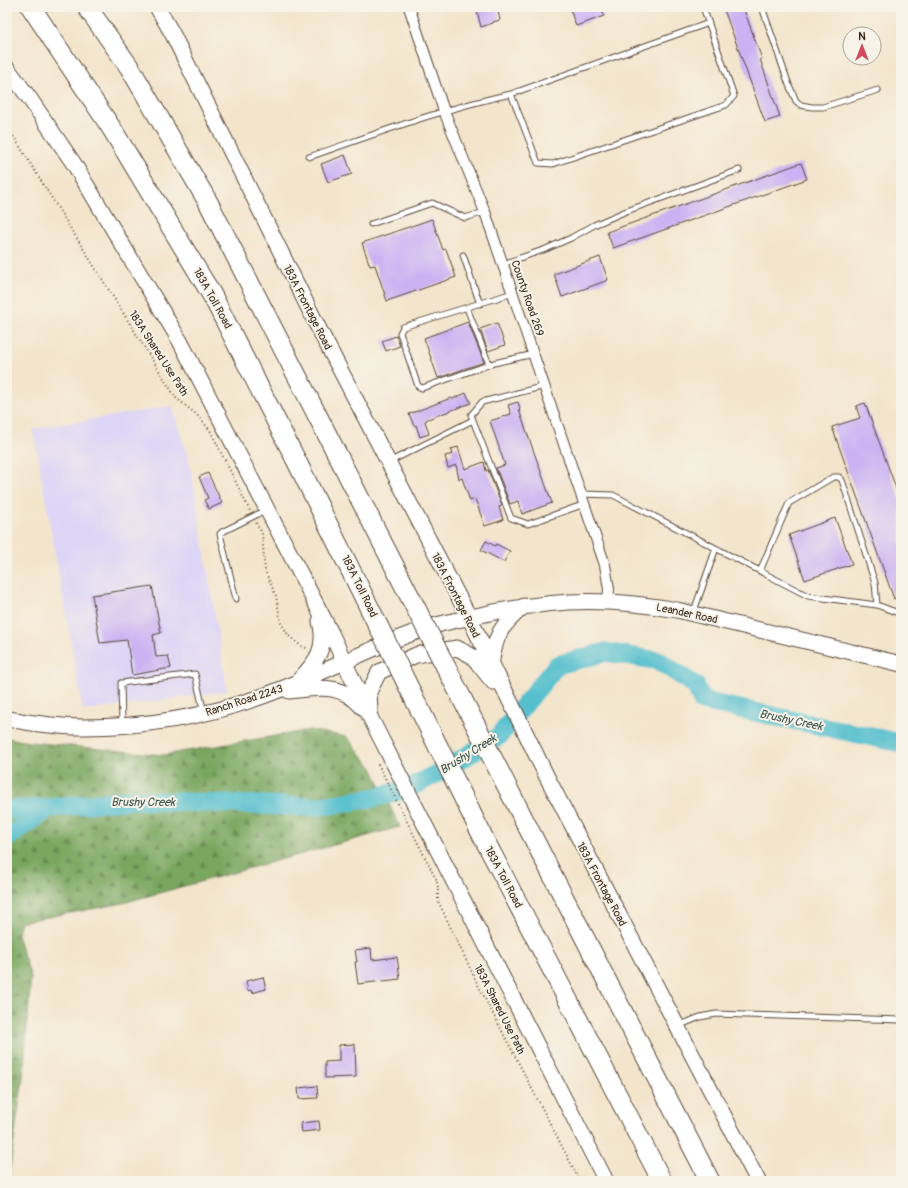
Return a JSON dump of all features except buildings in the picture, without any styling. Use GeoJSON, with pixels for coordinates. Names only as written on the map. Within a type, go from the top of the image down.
{"type":"FeatureCollection","features":[{"type":"Feature","properties":{"kind":"highway","name":"183A Toll Road"},"geometry":{"type":"LineString","coordinates":[[31,7],[112,129],[212,295],[338,541],[480,830],[662,1181]]}},
{"type":"Feature","properties":{"kind":"highway"},"geometry":{"type":"LineString","coordinates":[[87,7],[130,68],[208,202],[710,1181]]}},
{"type":"Feature","properties":{"kind":"main road","name":"183A Frontage Road"},"geometry":{"type":"LineString","coordinates":[[157,7],[172,33],[320,331],[469,617],[490,669],[510,703],[547,778],[758,1181]]}},
{"type":"Feature","properties":{"kind":"main road"},"geometry":{"type":"LineString","coordinates":[[7,68],[74,164],[180,341],[344,662],[423,837],[606,1181]]}},
{"type":"Feature","properties":{"kind":"main road","name":"Leander Road"},"geometry":{"type":"LineString","coordinates":[[469,617],[524,606],[554,603],[608,602],[640,604],[677,610],[901,664]]}},
{"type":"Feature","properties":{"kind":"main road"},"geometry":{"type":"LineString","coordinates":[[297,682],[315,663],[323,638],[315,603]]}},
{"type":"Feature","properties":{"kind":"main road"},"geometry":{"type":"LineString","coordinates":[[370,717],[369,692],[379,672],[416,655],[457,648],[472,656],[490,669],[494,646],[501,628],[524,606]]}},
{"type":"Feature","properties":{"kind":"main road","name":"Ranch Road 2243"},"geometry":{"type":"LineString","coordinates":[[7,719],[45,725],[82,727],[122,726],[155,723],[204,714],[270,693],[438,624],[469,617]]}},
{"type":"Feature","properties":{"kind":"main road"},"geometry":{"type":"LineString","coordinates":[[270,693],[320,687],[344,691],[353,696],[370,717]]}},
{"type":"Feature","properties":{"kind":"street","name":"County Road 269"},"geometry":{"type":"LineString","coordinates":[[409,7],[444,111],[485,212],[583,499],[605,565],[609,589],[608,602]]}},
{"type":"Feature","properties":{"kind":"lane"},"geometry":{"type":"LineString","coordinates":[[511,94],[538,163],[553,164],[726,105],[734,96],[703,7]]}},
{"type":"Feature","properties":{"kind":"lane"},"geometry":{"type":"LineString","coordinates":[[762,7],[789,85],[796,101],[801,105],[823,107],[878,90]]}},
{"type":"Feature","properties":{"kind":"lane"},"geometry":{"type":"LineString","coordinates":[[309,157],[444,111],[511,94],[709,23]]}},
{"type":"Feature","properties":{"kind":"lane"},"geometry":{"type":"LineString","coordinates":[[503,264],[546,249],[624,212],[739,170]]}},
{"type":"Feature","properties":{"kind":"lane"},"geometry":{"type":"LineString","coordinates":[[371,224],[432,203],[465,218],[485,212]]}},
{"type":"Feature","properties":{"kind":"lane"},"geometry":{"type":"LineString","coordinates":[[463,255],[480,304]]}},
{"type":"Feature","properties":{"kind":"lane"},"geometry":{"type":"LineString","coordinates":[[513,294],[403,327],[400,333],[418,386],[422,388],[489,364],[534,354]]}},
{"type":"Feature","properties":{"kind":"lane"},"geometry":{"type":"LineString","coordinates":[[467,308],[489,364]]}},
{"type":"Feature","properties":{"kind":"lane"},"geometry":{"type":"LineString","coordinates":[[545,386],[482,402],[471,415],[511,518],[528,524],[583,499],[613,495],[808,596],[877,605],[901,614]]}},
{"type":"Feature","properties":{"kind":"lane"},"geometry":{"type":"LineString","coordinates":[[388,462],[473,420]]}},
{"type":"Feature","properties":{"kind":"lane"},"geometry":{"type":"LineString","coordinates":[[760,571],[789,503],[833,477],[839,477],[842,480],[875,583],[877,605]]}},
{"type":"Feature","properties":{"kind":"lane"},"geometry":{"type":"LineString","coordinates":[[236,599],[220,534],[267,510]]}},
{"type":"Feature","properties":{"kind":"lane"},"geometry":{"type":"LineString","coordinates":[[693,614],[716,548]]}},
{"type":"Feature","properties":{"kind":"lane"},"geometry":{"type":"LineString","coordinates":[[122,726],[121,683],[195,674],[204,714]]}},
{"type":"Feature","properties":{"kind":"lane"},"geometry":{"type":"LineString","coordinates":[[677,1026],[700,1017],[716,1014],[901,1020]]}},
{"type":"Feature","properties":{"kind":"path","name":"183A Shared Use Path"},"geometry":{"type":"LineString","coordinates":[[7,126],[176,398],[196,414],[210,430],[253,518],[262,533],[264,541],[265,571],[276,596],[279,616],[284,630],[288,636],[301,646],[313,650]]}},
{"type":"Feature","properties":{"kind":"path","name":"183A Shared Use Path"},"geometry":{"type":"LineString","coordinates":[[378,763],[423,837],[438,887],[438,901],[478,985],[580,1181]]}},
{"type":"Feature","properties":{"kind":"shaded area"},"geometry":{"type":"Polygon","coordinates":[[[172,406],[191,468],[227,691],[83,711],[33,429],[172,406]]]}},
{"type":"Feature","properties":{"kind":"green space"},"geometry":{"type":"Polygon","coordinates":[[[310,730],[347,737],[372,768],[400,827],[119,904],[21,922],[17,935],[31,977],[23,1078],[7,1181],[7,738],[30,742],[163,755],[310,730]]]}},
{"type":"Feature","properties":{"kind":"waterway","name":"Brushy Creek"},"geometry":{"type":"LineString","coordinates":[[7,810],[49,808],[130,800],[315,807],[373,798],[407,789],[442,771],[499,736],[557,665],[606,652],[659,661],[696,686],[702,701],[901,743]]}},
{"type":"Feature","properties":{"kind":"waterway"},"geometry":{"type":"LineString","coordinates":[[7,838],[49,808]]}}]}
